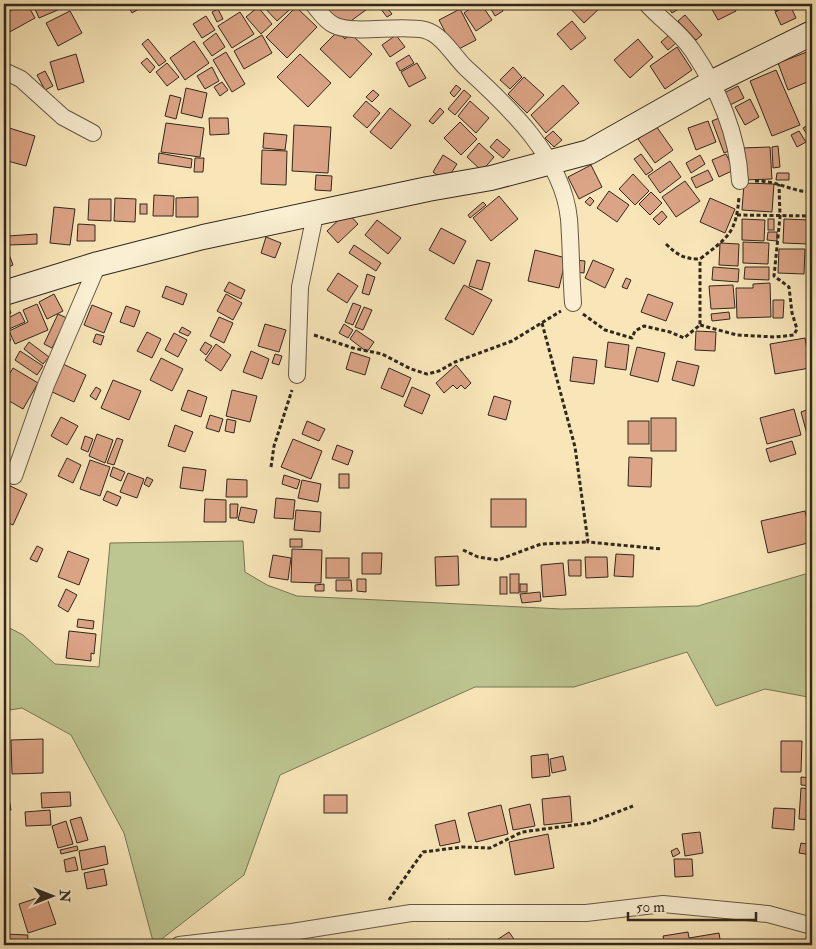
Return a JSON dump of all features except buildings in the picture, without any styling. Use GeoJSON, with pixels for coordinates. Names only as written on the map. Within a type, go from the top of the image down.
{"type":"FeatureCollection","features":[{"type":"Feature","properties":{"kind":"street"},"geometry":{"type":"LineString","coordinates":[[313,4],[328,22],[344,28],[392,28],[428,31],[445,44],[461,64],[523,124],[539,144],[564,196],[569,219],[573,303]]}},
{"type":"Feature","properties":{"kind":"street"},"geometry":{"type":"LineString","coordinates":[[647,4],[692,50],[711,83],[727,116],[739,158],[740,181]]}},
{"type":"Feature","properties":{"kind":"street"},"geometry":{"type":"LineString","coordinates":[[4,293],[98,264],[203,238],[428,188],[491,178],[588,152],[711,83],[812,33]]}},
{"type":"Feature","properties":{"kind":"street"},"geometry":{"type":"LineString","coordinates":[[4,70],[21,79],[63,117],[93,132]]}},
{"type":"Feature","properties":{"kind":"street"},"geometry":{"type":"LineString","coordinates":[[297,375],[297,329],[300,287],[314,214]]}},
{"type":"Feature","properties":{"kind":"street"},"geometry":{"type":"LineString","coordinates":[[14,476],[46,385],[98,264]]}},
{"type":"Feature","properties":{"kind":"street"},"geometry":{"type":"LineString","coordinates":[[179,945],[292,932],[411,913],[586,912],[662,904],[768,914],[812,926]]}},
{"type":"Feature","properties":{"kind":"path"},"geometry":{"type":"LineString","coordinates":[[666,244],[676,255],[688,259],[700,259],[730,234],[736,224],[740,181],[769,180],[797,192],[812,192]]}},
{"type":"Feature","properties":{"kind":"path"},"geometry":{"type":"LineString","coordinates":[[700,325],[736,335],[776,337],[794,334],[797,329],[792,313],[789,287],[774,276],[780,216],[779,184]]}},
{"type":"Feature","properties":{"kind":"path"},"geometry":{"type":"LineString","coordinates":[[737,215],[812,216]]}},
{"type":"Feature","properties":{"kind":"path"},"geometry":{"type":"LineString","coordinates":[[700,259],[700,325]]}},
{"type":"Feature","properties":{"kind":"path"},"geometry":{"type":"LineString","coordinates":[[297,329],[353,348],[382,354],[411,369],[427,374],[439,371],[455,362],[512,341],[573,303],[585,316],[605,330],[632,338],[635,331],[644,326],[670,332],[684,338],[700,325]]}},
{"type":"Feature","properties":{"kind":"path"},"geometry":{"type":"LineString","coordinates":[[542,324],[575,446],[588,542]]}},
{"type":"Feature","properties":{"kind":"path"},"geometry":{"type":"LineString","coordinates":[[271,467],[274,446],[297,375]]}},
{"type":"Feature","properties":{"kind":"path"},"geometry":{"type":"LineString","coordinates":[[463,550],[478,557],[498,560],[541,544],[588,542],[662,549]]}},
{"type":"Feature","properties":{"kind":"path"},"geometry":{"type":"LineString","coordinates":[[376,919],[423,852],[462,847],[490,848],[522,832],[589,823],[633,806]]}},
{"type":"Feature","properties":{"kind":"green space"},"geometry":{"type":"Polygon","coordinates":[[[243,541],[245,572],[267,585],[297,596],[562,609],[698,606],[812,572],[812,702],[808,697],[765,689],[716,706],[687,652],[574,687],[475,687],[280,775],[244,875],[154,945],[124,833],[71,735],[22,708],[4,711],[4,625],[23,635],[55,664],[99,667],[110,543],[243,541]]]}}]}
